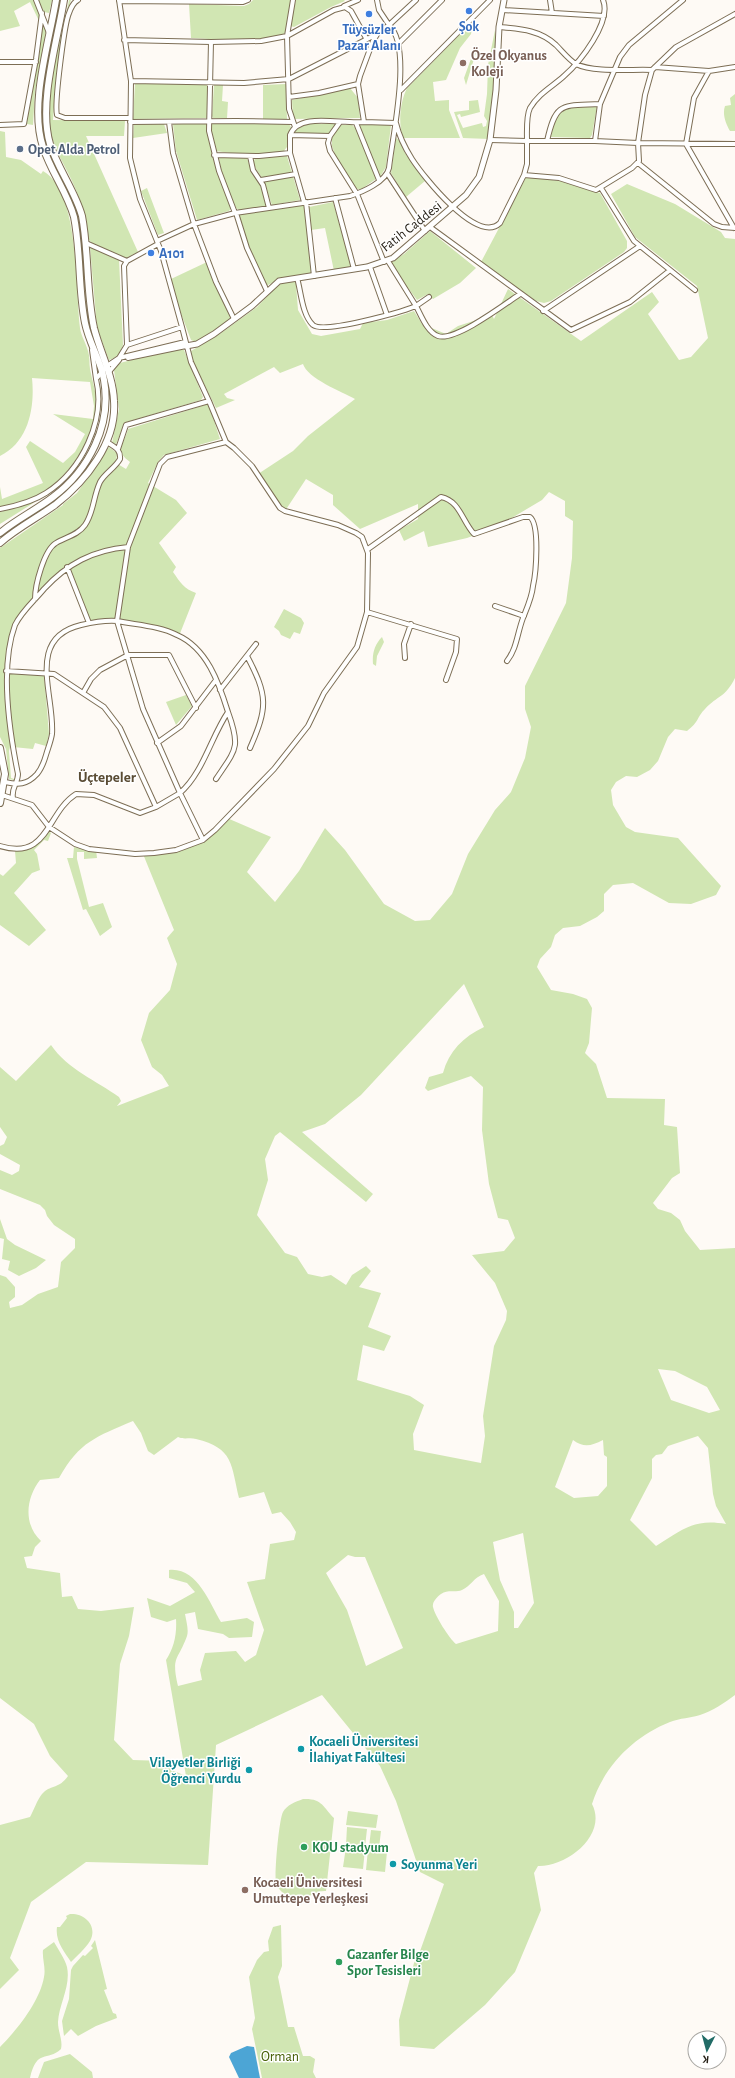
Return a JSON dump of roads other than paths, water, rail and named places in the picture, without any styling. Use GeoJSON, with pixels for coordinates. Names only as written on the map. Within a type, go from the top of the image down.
{"type":"FeatureCollection","features":[{"type":"Feature","properties":{"kind":"main road"},"geometry":{"type":"LineString","coordinates":[[0,533],[58,493],[86,462],[98,441],[104,419],[106,398],[103,376],[84,319],[74,217],[48,162],[39,131],[39,99],[56,0]]}},
{"type":"Feature","properties":{"kind":"main road"},"geometry":{"type":"LineString","coordinates":[[0,543],[68,493],[90,468],[107,442],[115,408],[109,373],[93,320],[86,243],[80,209],[54,156],[46,126],[46,98],[64,0]]}},
{"type":"Feature","properties":{"kind":"main road"},"geometry":{"type":"LineString","coordinates":[[0,748],[4,763],[0,804]]}},
{"type":"Feature","properties":{"kind":"street"},"geometry":{"type":"LineString","coordinates":[[36,0],[50,36]]}},
{"type":"Feature","properties":{"kind":"street"},"geometry":{"type":"LineString","coordinates":[[78,0],[72,7],[67,22],[56,113],[59,116],[65,118],[169,122],[292,122]]}},
{"type":"Feature","properties":{"kind":"street"},"geometry":{"type":"LineString","coordinates":[[2,793],[36,808],[49,827],[82,847],[128,853],[154,853],[170,851],[203,840],[215,830],[274,769],[308,726],[324,693],[357,647],[367,612],[369,576],[368,549],[362,538],[356,533],[338,525],[285,511],[276,502],[252,466],[226,442],[191,362],[158,243],[140,199],[130,158],[129,120],[131,81],[119,1],[243,2],[248,0]]}},
{"type":"Feature","properties":{"kind":"street"},"geometry":{"type":"LineString","coordinates":[[293,0],[287,36],[289,109],[292,122],[295,127]]}},
{"type":"Feature","properties":{"kind":"street"},"geometry":{"type":"LineString","coordinates":[[124,40],[211,42],[261,41],[287,36],[358,0]]}},
{"type":"Feature","properties":{"kind":"street"},"geometry":{"type":"LineString","coordinates":[[119,358],[127,345],[123,273],[127,261],[194,224],[235,213],[357,194],[387,173],[401,90],[398,44],[395,32],[380,10],[376,0]]}},
{"type":"Feature","properties":{"kind":"street"},"geometry":{"type":"LineString","coordinates":[[131,81],[260,82],[289,79],[378,33],[416,0]]}},
{"type":"Feature","properties":{"kind":"street"},"geometry":{"type":"LineString","coordinates":[[398,44],[442,0]]}},
{"type":"Feature","properties":{"kind":"street"},"geometry":{"type":"LineString","coordinates":[[401,90],[490,0]]}},
{"type":"Feature","properties":{"kind":"street","name":"Fatih Caddesi"},"geometry":{"type":"LineString","coordinates":[[186,344],[197,344],[208,338],[234,319],[279,281],[354,269],[386,261],[397,255],[453,208],[476,181],[483,165],[490,140],[497,83],[499,27],[504,0]]}},
{"type":"Feature","properties":{"kind":"street"},"geometry":{"type":"LineString","coordinates":[[550,0],[552,13]]}},
{"type":"Feature","properties":{"kind":"street"},"geometry":{"type":"LineString","coordinates":[[396,123],[400,136],[412,159],[430,183],[453,208],[471,222],[481,225],[496,226],[502,220],[524,175],[527,164],[526,141],[529,109],[542,92],[564,76],[597,34],[604,16],[605,7],[603,0]]}},
{"type":"Feature","properties":{"kind":"street"},"geometry":{"type":"LineString","coordinates":[[595,141],[600,104],[620,57],[626,48],[683,0]]}},
{"type":"Feature","properties":{"kind":"street"},"geometry":{"type":"LineString","coordinates":[[343,7],[350,9],[366,38]]}},
{"type":"Feature","properties":{"kind":"street"},"geometry":{"type":"LineString","coordinates":[[502,10],[604,16]]}},
{"type":"Feature","properties":{"kind":"street"},"geometry":{"type":"LineString","coordinates":[[42,13],[47,16],[54,14]]}},
{"type":"Feature","properties":{"kind":"street"},"geometry":{"type":"LineString","coordinates":[[0,125],[24,124],[36,62],[42,13]]}},
{"type":"Feature","properties":{"kind":"street"},"geometry":{"type":"LineString","coordinates":[[638,164],[638,143],[645,95],[654,68],[681,43],[735,14]]}},
{"type":"Feature","properties":{"kind":"street"},"geometry":{"type":"LineString","coordinates":[[499,27],[541,34],[550,39],[575,63],[582,66],[614,70],[654,68],[709,71],[735,67]]}},
{"type":"Feature","properties":{"kind":"street"},"geometry":{"type":"LineString","coordinates":[[364,122],[358,84],[373,42],[378,33]]}},
{"type":"Feature","properties":{"kind":"street"},"geometry":{"type":"LineString","coordinates":[[211,42],[209,132],[214,155],[247,248],[267,291]]}},
{"type":"Feature","properties":{"kind":"street"},"geometry":{"type":"LineString","coordinates":[[0,62],[36,62]]}},
{"type":"Feature","properties":{"kind":"street"},"geometry":{"type":"LineString","coordinates":[[709,71],[694,98],[686,144],[735,228]]}},
{"type":"Feature","properties":{"kind":"street"},"geometry":{"type":"LineString","coordinates":[[289,97],[319,93],[358,84]]}},
{"type":"Feature","properties":{"kind":"street"},"geometry":{"type":"LineString","coordinates":[[547,141],[552,120],[558,110],[568,106],[600,104]]}},
{"type":"Feature","properties":{"kind":"street"},"geometry":{"type":"LineString","coordinates":[[169,122],[173,153],[194,224],[216,282],[234,319]]}},
{"type":"Feature","properties":{"kind":"street"},"geometry":{"type":"LineString","coordinates":[[314,276],[305,202],[290,152],[290,135],[295,127],[307,122],[396,123]]}},
{"type":"Feature","properties":{"kind":"street"},"geometry":{"type":"LineString","coordinates":[[340,122],[330,136],[328,143],[332,155],[357,194],[386,261],[416,306],[429,329],[438,336],[453,334],[483,319],[520,294]]}},
{"type":"Feature","properties":{"kind":"street"},"geometry":{"type":"LineString","coordinates":[[356,123],[379,180]]}},
{"type":"Feature","properties":{"kind":"street"},"geometry":{"type":"LineString","coordinates":[[290,135],[330,136]]}},
{"type":"Feature","properties":{"kind":"street"},"geometry":{"type":"LineString","coordinates":[[490,140],[735,144]]}},
{"type":"Feature","properties":{"kind":"street"},"geometry":{"type":"LineString","coordinates":[[214,155],[250,156],[290,152]]}},
{"type":"Feature","properties":{"kind":"street"},"geometry":{"type":"LineString","coordinates":[[250,156],[252,168],[260,180],[269,208]]}},
{"type":"Feature","properties":{"kind":"street"},"geometry":{"type":"LineString","coordinates":[[524,175],[558,178],[596,190],[638,164]]}},
{"type":"Feature","properties":{"kind":"street"},"geometry":{"type":"LineString","coordinates":[[638,164],[707,219],[722,227],[735,228]]}},
{"type":"Feature","properties":{"kind":"street"},"geometry":{"type":"LineString","coordinates":[[387,173],[428,229],[566,328],[576,329],[630,302],[669,271]]}},
{"type":"Feature","properties":{"kind":"street"},"geometry":{"type":"LineString","coordinates":[[260,180],[296,174]]}},
{"type":"Feature","properties":{"kind":"street"},"geometry":{"type":"LineString","coordinates":[[601,188],[634,241],[669,271],[695,290]]}},
{"type":"Feature","properties":{"kind":"street"},"geometry":{"type":"LineString","coordinates":[[335,198],[354,269]]}},
{"type":"Feature","properties":{"kind":"street"},"geometry":{"type":"LineString","coordinates":[[86,243],[127,261]]}},
{"type":"Feature","properties":{"kind":"street"},"geometry":{"type":"LineString","coordinates":[[543,311],[640,246]]}},
{"type":"Feature","properties":{"kind":"street"},"geometry":{"type":"LineString","coordinates":[[370,266],[388,315]]}},
{"type":"Feature","properties":{"kind":"street"},"geometry":{"type":"LineString","coordinates":[[297,278],[306,313],[312,324],[316,326],[326,327],[388,315],[416,306],[429,296]]}},
{"type":"Feature","properties":{"kind":"street"},"geometry":{"type":"LineString","coordinates":[[127,345],[182,327]]}},
{"type":"Feature","properties":{"kind":"street"},"geometry":{"type":"LineString","coordinates":[[96,379],[109,373],[119,360],[186,344]]}},
{"type":"Feature","properties":{"kind":"street"},"geometry":{"type":"LineString","coordinates":[[98,387],[107,366],[119,358],[186,344]]}},
{"type":"Feature","properties":{"kind":"street"},"geometry":{"type":"LineString","coordinates":[[0,509],[41,496],[54,487],[70,470],[85,449],[92,434],[98,414],[98,387],[92,346]]}},
{"type":"Feature","properties":{"kind":"street"},"geometry":{"type":"LineString","coordinates":[[35,599],[36,585],[48,551],[55,543],[84,528],[92,513],[99,484],[120,459],[118,449],[126,425],[209,401]]}},
{"type":"Feature","properties":{"kind":"street"},"geometry":{"type":"LineString","coordinates":[[107,442],[118,449]]}},
{"type":"Feature","properties":{"kind":"street"},"geometry":{"type":"LineString","coordinates":[[203,840],[157,743],[138,694],[117,621],[128,547],[162,461],[167,457],[226,442]]}},
{"type":"Feature","properties":{"kind":"street"},"geometry":{"type":"LineString","coordinates":[[368,549],[441,497],[453,503],[462,514],[474,534],[523,517],[530,517],[534,522],[535,568],[533,587],[516,648],[507,661]]}},
{"type":"Feature","properties":{"kind":"street"},"geometry":{"type":"LineString","coordinates":[[12,798],[12,793],[18,774],[7,721],[5,697],[8,649],[13,630],[22,614],[67,567],[88,556],[107,550],[128,547]]}},
{"type":"Feature","properties":{"kind":"street"},"geometry":{"type":"LineString","coordinates":[[67,567],[89,623]]}},
{"type":"Feature","properties":{"kind":"street"},"geometry":{"type":"LineString","coordinates":[[495,606],[524,616]]}},
{"type":"Feature","properties":{"kind":"street"},"geometry":{"type":"LineString","coordinates":[[367,612],[457,639],[456,652],[446,680]]}},
{"type":"Feature","properties":{"kind":"street"},"geometry":{"type":"LineString","coordinates":[[2,780],[16,784],[30,781],[40,771],[52,734],[46,673],[49,649],[58,637],[72,627],[100,620],[117,621],[178,635],[204,657],[216,680],[235,734],[236,745],[234,751],[216,779]]}},
{"type":"Feature","properties":{"kind":"street"},"geometry":{"type":"LineString","coordinates":[[404,658],[404,644],[411,624]]}},
{"type":"Feature","properties":{"kind":"street"},"geometry":{"type":"LineString","coordinates":[[220,690],[256,644]]}},
{"type":"Feature","properties":{"kind":"street"},"geometry":{"type":"LineString","coordinates":[[83,693],[95,674],[128,655],[169,655],[196,708]]}},
{"type":"Feature","properties":{"kind":"street"},"geometry":{"type":"LineString","coordinates":[[247,656],[260,683],[264,697],[261,720],[250,748]]}},
{"type":"Feature","properties":{"kind":"street"},"geometry":{"type":"LineString","coordinates":[[6,671],[46,673],[60,677],[104,707],[114,719],[156,807]]}},
{"type":"Feature","properties":{"kind":"street"},"geometry":{"type":"LineString","coordinates":[[157,743],[181,726],[216,680]]}},
{"type":"Feature","properties":{"kind":"street"},"geometry":{"type":"LineString","coordinates":[[0,846],[20,849],[29,847],[38,842],[76,794],[94,795],[140,813],[156,807],[180,793],[189,783],[209,749],[218,726],[228,712]]}},
{"type":"Feature","properties":{"kind":"water"},"geometry":{"type":"Polygon","coordinates":[[[247,2046],[254,2047],[260,2078],[239,2078],[229,2057],[231,2053],[247,2046]]]}},
{"type":"Feature","properties":{"kind":"place","name":"Şok"},"geometry":{"type":"Point","coordinates":[469,11]}},
{"type":"Feature","properties":{"kind":"place","name":"Tüysüzler Pazar Alanı"},"geometry":{"type":"Point","coordinates":[369,14]}},
{"type":"Feature","properties":{"kind":"place","name":"Özel Okyanus Koleji"},"geometry":{"type":"Point","coordinates":[463,63]}},
{"type":"Feature","properties":{"kind":"place","name":"Opet Alda Petrol"},"geometry":{"type":"Point","coordinates":[20,149]}},
{"type":"Feature","properties":{"kind":"place","name":"A101"},"geometry":{"type":"Point","coordinates":[151,253]}},
{"type":"Feature","properties":{"kind":"place","name":"Kocaeli Üniversitesi İlahiyat Fakültesi"},"geometry":{"type":"Point","coordinates":[301,1749]}},
{"type":"Feature","properties":{"kind":"place","name":"Vilayetler Birliği Öğrenci Yurdu"},"geometry":{"type":"Point","coordinates":[249,1770]}},
{"type":"Feature","properties":{"kind":"place","name":"KOU stadyum"},"geometry":{"type":"Point","coordinates":[304,1847]}},
{"type":"Feature","properties":{"kind":"place","name":"Soyunma Yeri"},"geometry":{"type":"Point","coordinates":[393,1864]}},
{"type":"Feature","properties":{"kind":"place","name":"Kocaeli Üniversitesi Umuttepe Yerleşkesi"},"geometry":{"type":"Point","coordinates":[245,1890]}},
{"type":"Feature","properties":{"kind":"place","name":"Gazanfer Bilge Spor Tesisleri"},"geometry":{"type":"Point","coordinates":[339,1962]}},
{"type":"Feature","properties":{"kind":"district","name":"Üçtepeler"},"geometry":{"type":"Point","coordinates":[107,777]}},
{"type":"Feature","properties":{"kind":"park label","name":"Orman"},"geometry":{"type":"Point","coordinates":[280,2056]}}]}
